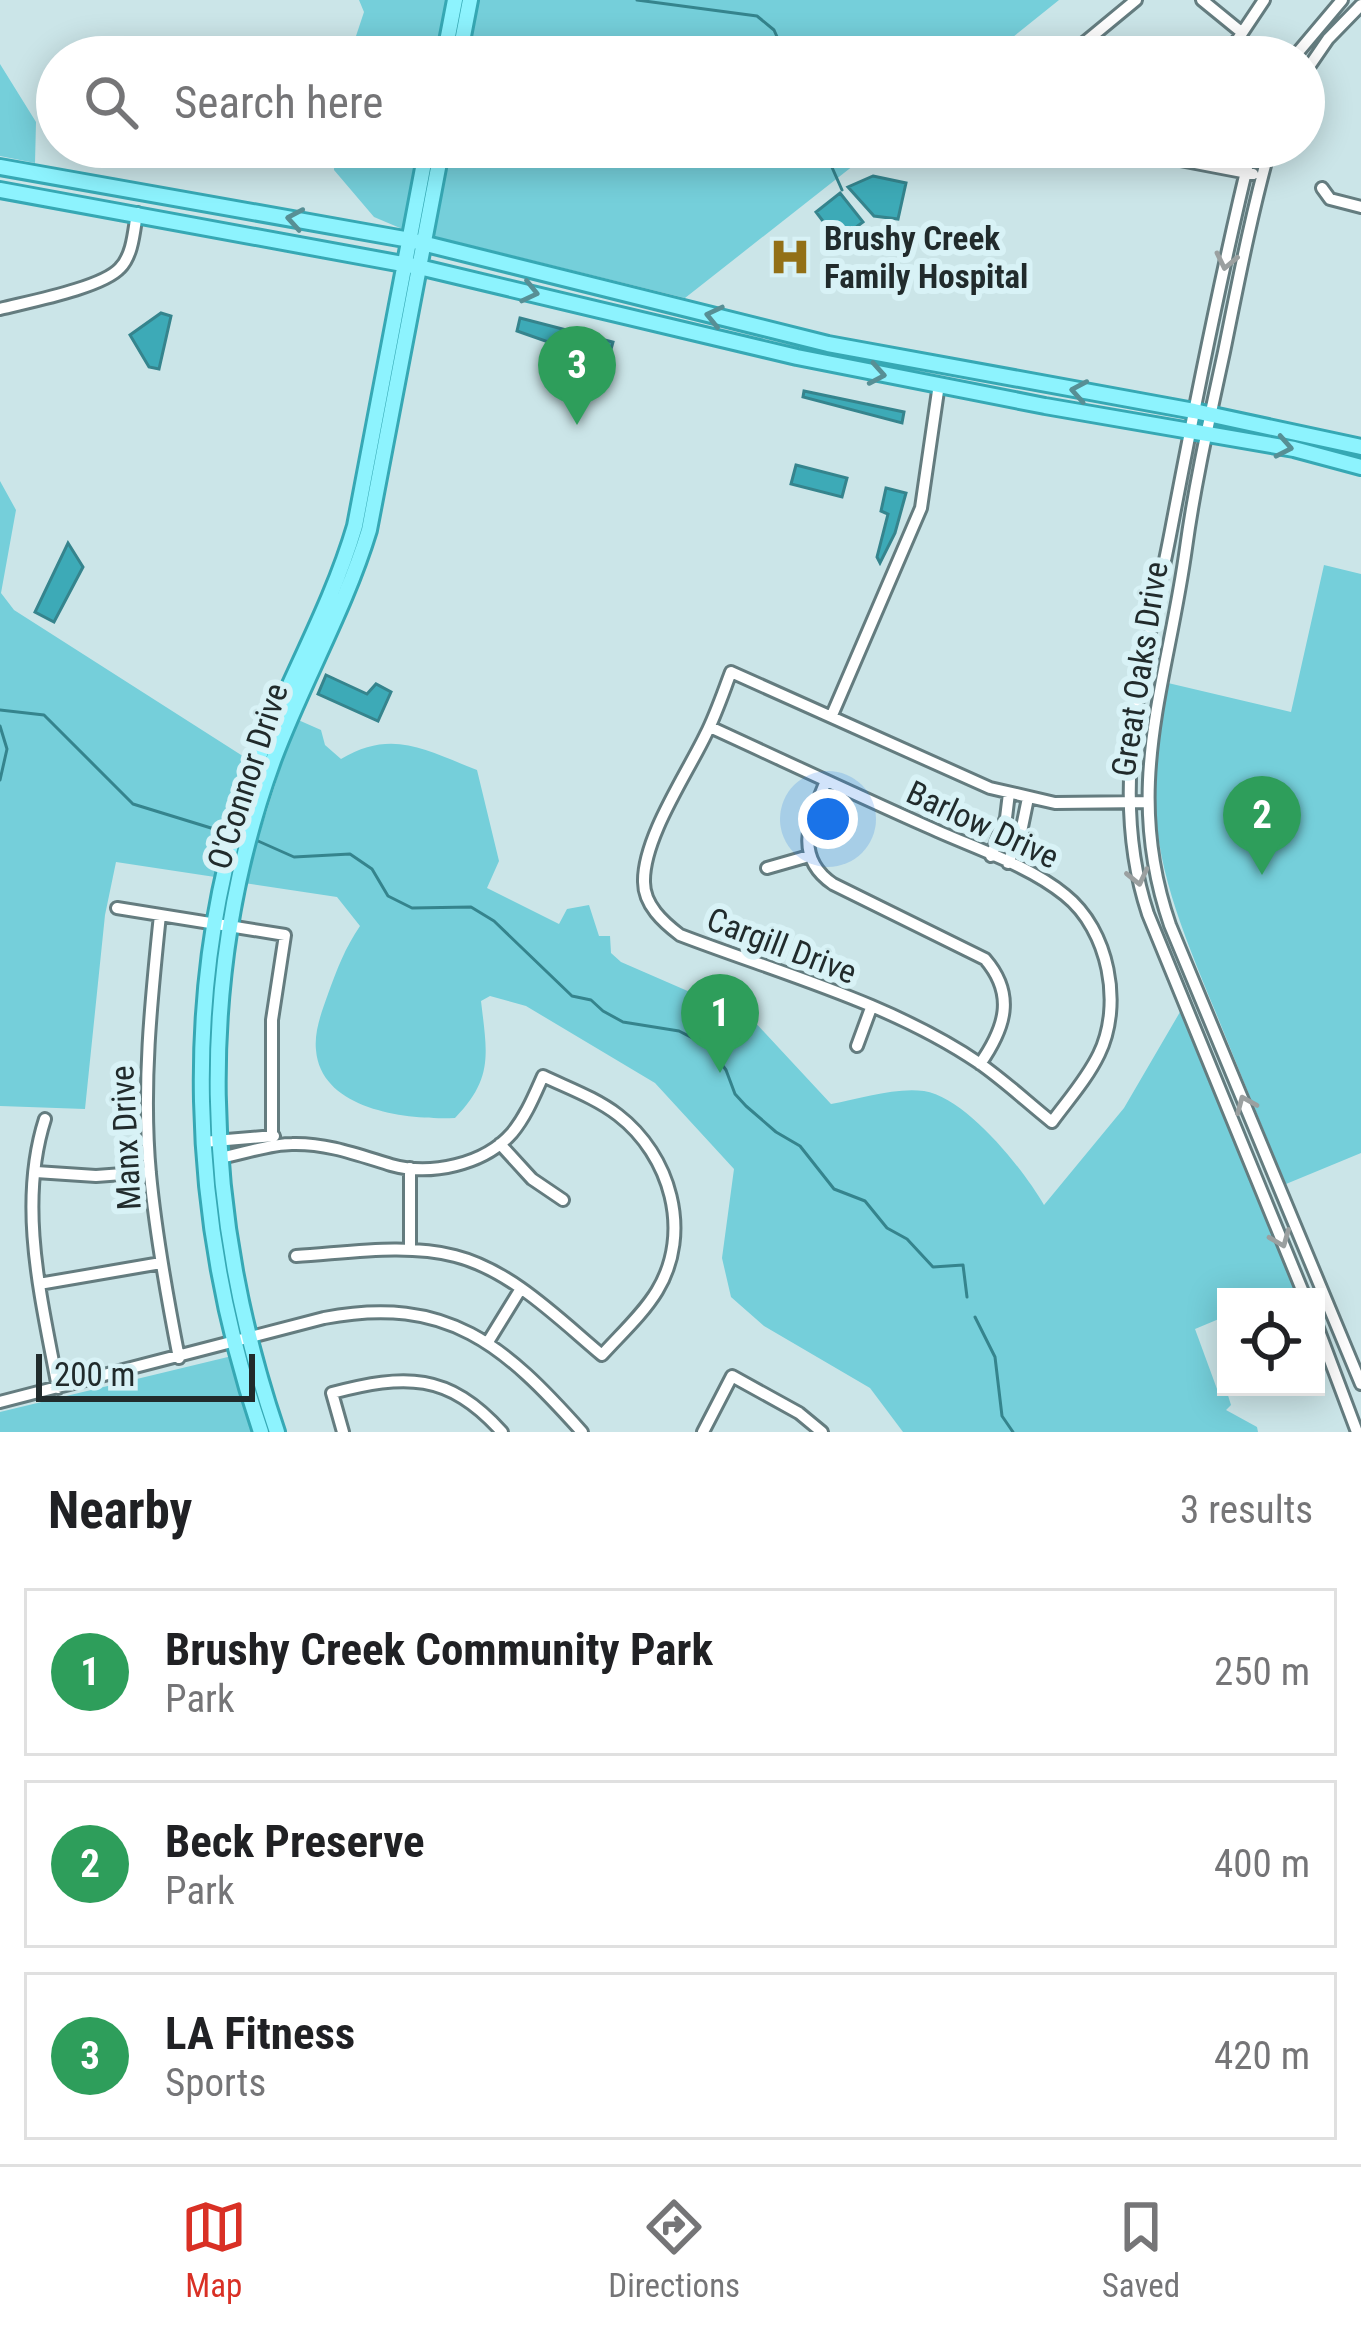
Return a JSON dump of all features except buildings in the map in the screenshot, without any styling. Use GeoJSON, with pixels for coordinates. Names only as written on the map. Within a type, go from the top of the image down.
{"type":"FeatureCollection","features":[{"type":"Feature","properties":{"kind":"main road"},"geometry":{"type":"LineString","coordinates":[[448,36],[454,0]]}},
{"type":"Feature","properties":{"kind":"main road"},"geometry":{"type":"LineString","coordinates":[[464,36],[470,0]]}},
{"type":"Feature","properties":{"kind":"main road"},"geometry":{"type":"LineString","coordinates":[[0,167],[417,242],[828,344],[1195,411],[1361,447]]}},
{"type":"Feature","properties":{"kind":"main road","name":"O'Connor Drive"},"geometry":{"type":"LineString","coordinates":[[417,242],[425,168]]}},
{"type":"Feature","properties":{"kind":"main road","name":"O'Connor Drive"},"geometry":{"type":"LineString","coordinates":[[223,925],[272,763],[352,582],[371,523],[383,423],[417,242],[436,168]]}},
{"type":"Feature","properties":{"kind":"main road"},"geometry":{"type":"LineString","coordinates":[[0,190],[412,266],[770,350],[1315,453],[1361,466]]}},
{"type":"Feature","properties":{"kind":"main road","name":"O'Connor Drive"},"geometry":{"type":"LineString","coordinates":[[261,1432],[209,1217],[212,1159],[204,1026],[252,776],[290,677],[340,576],[383,423],[386,365],[412,266]]}},
{"type":"Feature","properties":{"kind":"main road"},"geometry":{"type":"LineString","coordinates":[[736,341],[757,340],[766,328]]}},
{"type":"Feature","properties":{"kind":"main road"},"geometry":{"type":"LineString","coordinates":[[770,350],[779,345],[828,344]]}},
{"type":"Feature","properties":{"kind":"main road","name":"O'Connor Drive"},"geometry":{"type":"LineString","coordinates":[[241,1341],[277,1432]]}},
{"type":"Feature","properties":{"kind":"street"},"geometry":{"type":"LineString","coordinates":[[1092,36],[1136,0]]}},
{"type":"Feature","properties":{"kind":"street"},"geometry":{"type":"LineString","coordinates":[[1202,0],[1240,31]]}},
{"type":"Feature","properties":{"kind":"street"},"geometry":{"type":"LineString","coordinates":[[1237,36],[1264,0]]}},
{"type":"Feature","properties":{"kind":"street"},"geometry":{"type":"LineString","coordinates":[[1312,36],[1342,0],[1358,12],[1325,50]]}},
{"type":"Feature","properties":{"kind":"street"},"geometry":{"type":"LineString","coordinates":[[1221,168],[1262,175]]}},
{"type":"Feature","properties":{"kind":"street","name":"Great Oaks Drive"},"geometry":{"type":"LineString","coordinates":[[1247,168],[1195,411],[1198,432],[1150,736],[1146,802],[1151,858],[1170,925],[1358,1366],[1361,1384]]}},
{"type":"Feature","properties":{"kind":"street","name":"Great Oaks Drive"},"geometry":{"type":"LineString","coordinates":[[1264,168],[1211,415],[1198,432],[1131,736],[1127,801],[1132,850],[1148,914],[1301,1288]]}},
{"type":"Feature","properties":{"kind":"street"},"geometry":{"type":"LineString","coordinates":[[1322,188],[1330,199],[1361,207]]}},
{"type":"Feature","properties":{"kind":"street"},"geometry":{"type":"LineString","coordinates":[[0,309],[100,280],[118,270],[131,246],[137,213]]}},
{"type":"Feature","properties":{"kind":"street"},"geometry":{"type":"LineString","coordinates":[[1218,298],[1234,301]]}},
{"type":"Feature","properties":{"kind":"street"},"geometry":{"type":"LineString","coordinates":[[938,385],[921,508],[832,715],[1028,798],[1087,804],[1146,802]]}},
{"type":"Feature","properties":{"kind":"street","name":"Cargill Drive"},"geometry":{"type":"LineString","coordinates":[[832,715],[731,672],[710,727],[648,851],[644,883],[648,902],[680,935],[871,1008],[980,1064],[1052,1122]]}},
{"type":"Feature","properties":{"kind":"street","name":"Barlow Drive"},"geometry":{"type":"LineString","coordinates":[[710,727],[1008,863],[1074,903],[1102,952],[1111,994],[1110,1022],[1100,1053],[1052,1122]]}},
{"type":"Feature","properties":{"kind":"street"},"geometry":{"type":"LineString","coordinates":[[826,781],[806,830],[816,869],[833,884],[985,959],[995,970],[1006,1000],[1003,1024],[980,1064]]}},
{"type":"Feature","properties":{"kind":"street"},"geometry":{"type":"LineString","coordinates":[[991,856],[1010,793]]}},
{"type":"Feature","properties":{"kind":"street"},"geometry":{"type":"LineString","coordinates":[[1008,863],[1028,798]]}},
{"type":"Feature","properties":{"kind":"street"},"geometry":{"type":"LineString","coordinates":[[767,868],[809,856]]}},
{"type":"Feature","properties":{"kind":"street"},"geometry":{"type":"LineString","coordinates":[[117,908],[286,935],[272,1020],[272,1134]]}},
{"type":"Feature","properties":{"kind":"street","name":"Manx Drive"},"geometry":{"type":"LineString","coordinates":[[160,915],[148,1048],[150,1172],[179,1358]]}},
{"type":"Feature","properties":{"kind":"street"},"geometry":{"type":"LineString","coordinates":[[857,1046],[871,1008]]}},
{"type":"Feature","properties":{"kind":"street"},"geometry":{"type":"LineString","coordinates":[[212,1159],[288,1144],[331,1147],[410,1168],[453,1165],[500,1144],[522,1120],[543,1076],[624,1120],[655,1156],[670,1192],[673,1243],[664,1278],[602,1355],[520,1290],[462,1258],[410,1250],[296,1256]]}},
{"type":"Feature","properties":{"kind":"street"},"geometry":{"type":"LineString","coordinates":[[45,1119],[32,1238],[58,1388]]}},
{"type":"Feature","properties":{"kind":"street"},"geometry":{"type":"LineString","coordinates":[[211,1142],[272,1134],[288,1144]]}},
{"type":"Feature","properties":{"kind":"street"},"geometry":{"type":"LineString","coordinates":[[500,1144],[532,1179],[563,1200]]}},
{"type":"Feature","properties":{"kind":"street"},"geometry":{"type":"LineString","coordinates":[[410,1168],[410,1250]]}},
{"type":"Feature","properties":{"kind":"street"},"geometry":{"type":"LineString","coordinates":[[36,1172],[96,1176],[150,1172]]}},
{"type":"Feature","properties":{"kind":"street"},"geometry":{"type":"LineString","coordinates":[[39,1284],[161,1263]]}},
{"type":"Feature","properties":{"kind":"street"},"geometry":{"type":"LineString","coordinates":[[488,1342],[520,1290]]}},
{"type":"Feature","properties":{"kind":"street"},"geometry":{"type":"LineString","coordinates":[[0,1402],[324,1318],[380,1312],[440,1322],[488,1342],[521,1366],[582,1432]]}},
{"type":"Feature","properties":{"kind":"street"},"geometry":{"type":"LineString","coordinates":[[1325,1344],[1357,1432]]}},
{"type":"Feature","properties":{"kind":"street"},"geometry":{"type":"LineString","coordinates":[[1338,1375],[1358,1366]]}},
{"type":"Feature","properties":{"kind":"street"},"geometry":{"type":"LineString","coordinates":[[703,1432],[732,1376],[799,1413],[822,1432]]}},
{"type":"Feature","properties":{"kind":"street"},"geometry":{"type":"LineString","coordinates":[[343,1432],[332,1393],[398,1379],[424,1381],[469,1400],[502,1432]]}},
{"type":"Feature","properties":{"kind":"shaded area"},"geometry":{"type":"Polygon","coordinates":[[[359,0],[1059,0],[1014,36],[356,36],[364,12],[359,0]]]}},
{"type":"Feature","properties":{"kind":"shaded area"},"geometry":{"type":"Polygon","coordinates":[[[0,64],[36,122],[35,163],[0,156],[0,64]]]}},
{"type":"Feature","properties":{"kind":"shaded area"},"geometry":{"type":"Polygon","coordinates":[[[850,168],[685,298],[400,228],[374,217],[334,170],[850,168]]]}},
{"type":"Feature","properties":{"kind":"shaded area"},"geometry":{"type":"Polygon","coordinates":[[[873,176],[906,183],[898,219],[874,216],[848,187],[873,176]]]}},
{"type":"Feature","properties":{"kind":"shaded area"},"geometry":{"type":"Polygon","coordinates":[[[840,193],[863,222],[838,241],[816,212],[840,193]]]}},
{"type":"Feature","properties":{"kind":"shaded area"},"geometry":{"type":"Polygon","coordinates":[[[161,313],[171,316],[159,369],[149,367],[130,335],[161,313]]]}},
{"type":"Feature","properties":{"kind":"shaded area"},"geometry":{"type":"Polygon","coordinates":[[[520,318],[613,342],[610,353],[554,339],[551,343],[517,331],[520,318]]]}},
{"type":"Feature","properties":{"kind":"shaded area"},"geometry":{"type":"Polygon","coordinates":[[[804,391],[904,412],[902,423],[803,397],[804,391]]]}},
{"type":"Feature","properties":{"kind":"shaded area"},"geometry":{"type":"Polygon","coordinates":[[[796,465],[847,478],[842,497],[791,484],[796,465]]]}},
{"type":"Feature","properties":{"kind":"shaded area"},"geometry":{"type":"Polygon","coordinates":[[[0,481],[16,510],[1,593],[14,610],[249,760],[215,877],[116,862],[105,915],[85,1109],[0,1106],[0,481]]]}},
{"type":"Feature","properties":{"kind":"shaded area"},"geometry":{"type":"Polygon","coordinates":[[[886,488],[906,493],[895,533],[880,563],[877,557],[888,514],[881,511],[886,488]]]}},
{"type":"Feature","properties":{"kind":"shaded area"},"geometry":{"type":"Polygon","coordinates":[[[68,543],[83,567],[54,622],[35,612],[68,543]]]}},
{"type":"Feature","properties":{"kind":"shaded area"},"geometry":{"type":"Polygon","coordinates":[[[1324,565],[1361,574],[1361,1153],[1286,1184],[1182,929],[1161,852],[1155,774],[1168,683],[1291,712],[1324,565]]]}},
{"type":"Feature","properties":{"kind":"shaded area"},"geometry":{"type":"Polygon","coordinates":[[[326,675],[367,694],[376,684],[391,692],[378,721],[318,694],[326,675]]]}},
{"type":"Feature","properties":{"kind":"shaded area"},"geometry":{"type":"Polygon","coordinates":[[[296,719],[321,730],[325,745],[341,759],[377,745],[394,744],[426,750],[477,770],[499,861],[487,888],[559,924],[567,909],[589,905],[599,936],[610,936],[611,953],[621,962],[752,1019],[831,1104],[902,1091],[941,1096],[992,1137],[1044,1205],[1124,1108],[1180,1012],[1294,1288],[1217,1288],[1217,1320],[1195,1329],[1217,1396],[1228,1396],[1231,1405],[1226,1410],[1258,1432],[903,1432],[870,1388],[764,1326],[731,1297],[722,1258],[734,1169],[655,1083],[526,1006],[490,996],[481,1001],[482,1077],[455,1118],[392,1113],[350,1099],[322,1071],[317,1028],[338,967],[360,926],[337,897],[244,883],[296,719]]]}},
{"type":"Feature","properties":{"kind":"shaded area"},"geometry":{"type":"Polygon","coordinates":[[[232,1356],[256,1432],[0,1432],[0,1412],[232,1356]]]}},
{"type":"Feature","properties":{"kind":"waterway"},"geometry":{"type":"LineString","coordinates":[[637,0],[757,16],[777,36]]}},
{"type":"Feature","properties":{"kind":"waterway"},"geometry":{"type":"LineString","coordinates":[[832,168],[842,190]]}},
{"type":"Feature","properties":{"kind":"waterway"},"geometry":{"type":"LineString","coordinates":[[0,710],[44,715],[133,804],[224,832]]}},
{"type":"Feature","properties":{"kind":"waterway"},"geometry":{"type":"LineString","coordinates":[[0,726],[7,749],[0,780]]}},
{"type":"Feature","properties":{"kind":"waterway"},"geometry":{"type":"LineString","coordinates":[[258,841],[294,857],[350,854],[372,869],[388,896],[412,908],[471,907],[494,921],[572,996],[591,1000],[623,1022],[679,1031],[708,1046],[726,1070],[735,1094],[776,1132],[800,1146],[834,1189],[865,1201],[887,1228],[907,1239],[933,1267],[963,1265],[967,1297]]}},
{"type":"Feature","properties":{"kind":"waterway"},"geometry":{"type":"LineString","coordinates":[[975,1317],[995,1357],[1002,1416],[1013,1432]]}},
{"type":"Feature","properties":{"kind":"place","name":"Brushy Creek Family Hospital"},"geometry":{"type":"Point","coordinates":[790,257]}},
{"type":"Feature","properties":{"kind":"place","name":"LA Fitness"},"geometry":{"type":"Point","coordinates":[577,425]}},
{"type":"Feature","properties":{"kind":"place","name":"Beck Preserve"},"geometry":{"type":"Point","coordinates":[1262,875]}},
{"type":"Feature","properties":{"kind":"place","name":"Brushy Creek Community Park"},"geometry":{"type":"Point","coordinates":[720,1073]}}]}
